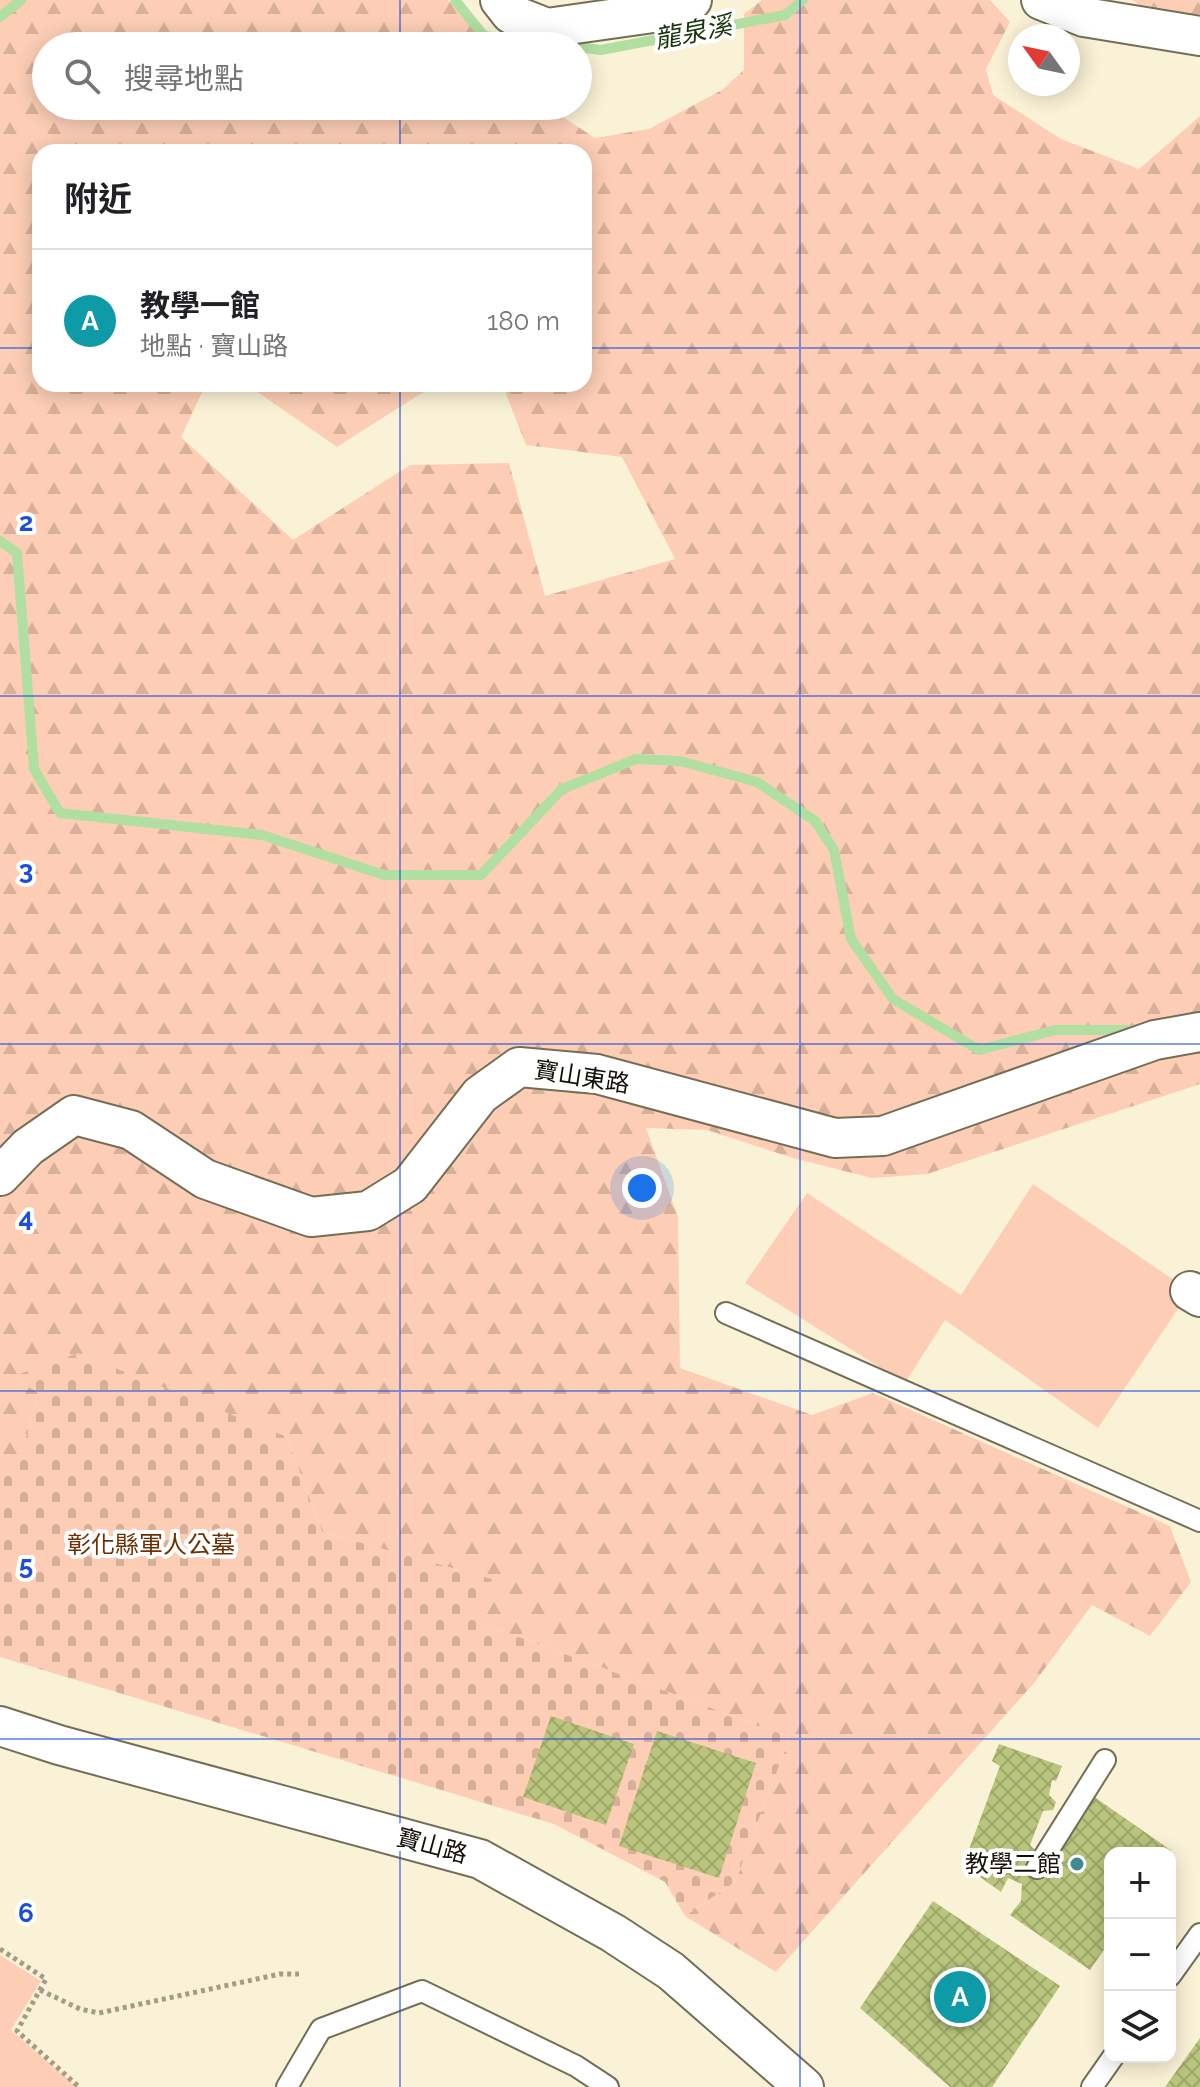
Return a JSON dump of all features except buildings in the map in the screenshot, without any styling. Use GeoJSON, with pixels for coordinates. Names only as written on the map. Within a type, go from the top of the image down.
{"type":"FeatureCollection","features":[{"type":"Feature","properties":{"kind":"street"},"geometry":{"type":"LineString","coordinates":[[500,0],[511,14],[547,28],[660,12],[692,0]]}},
{"type":"Feature","properties":{"kind":"street"},"geometry":{"type":"LineString","coordinates":[[1041,0],[1084,17],[1200,36]]}},
{"type":"Feature","properties":{"kind":"street","name":"寶山東路"},"geometry":{"type":"LineString","coordinates":[[0,1176],[28,1147],[74,1115],[131,1130],[205,1179],[311,1217],[368,1211],[410,1185],[480,1095],[519,1067],[597,1074],[835,1138],[883,1136],[1155,1040],[1200,1032]]}},
{"type":"Feature","properties":{"kind":"street","name":"寶山路"},"geometry":{"type":"LineString","coordinates":[[0,1726],[59,1745],[480,1859],[613,1933],[671,1971],[804,2087]]}},
{"type":"Feature","properties":{"kind":"lane"},"geometry":{"type":"LineString","coordinates":[[726,1313],[1200,1521]]}},
{"type":"Feature","properties":{"kind":"lane"},"geometry":{"type":"LineString","coordinates":[[1037,1868],[1105,1760]]}},
{"type":"Feature","properties":{"kind":"lane"},"geometry":{"type":"LineString","coordinates":[[1176,1968],[1200,1934]]}},
{"type":"Feature","properties":{"kind":"lane"},"geometry":{"type":"LineString","coordinates":[[287,2087],[321,2029],[422,1991],[576,2066],[608,2087]]}},
{"type":"Feature","properties":{"kind":"lane"},"geometry":{"type":"LineString","coordinates":[[1092,2087],[1109,2063]]}},
{"type":"Feature","properties":{"kind":"path"},"geometry":{"type":"LineString","coordinates":[[0,1949],[46,1979],[17,2031],[79,2087]]}},
{"type":"Feature","properties":{"kind":"path"},"geometry":{"type":"LineString","coordinates":[[40,1990],[80,2009],[99,2013],[280,1974],[299,1974]]}},
{"type":"Feature","properties":{"kind":"green space"},"geometry":{"type":"Polygon","coordinates":[[[0,0],[448,0],[478,32],[32,32],[32,120],[567,120],[595,138],[649,129],[722,90],[744,70],[744,14],[762,0],[990,0],[1010,22],[986,69],[993,95],[1061,139],[1139,169],[1200,116],[1200,1084],[927,1174],[872,1178],[793,1158],[707,1130],[646,1128],[678,1217],[680,1368],[812,1415],[873,1393],[1170,1526],[1191,1582],[1150,1636],[1092,1605],[1034,1683],[776,1972],[685,1916],[735,1882],[790,1737],[478,1622],[491,1579],[322,1532],[287,1437],[15,1377],[38,1393],[19,1465],[0,1455],[0,0]]]}},
{"type":"Feature","properties":{"kind":"green space"},"geometry":{"type":"Polygon","coordinates":[[[1132,0],[1200,0],[1200,49],[1132,0]]]}},
{"type":"Feature","properties":{"kind":"green space"},"geometry":{"type":"Polygon","coordinates":[[[258,392],[423,392],[337,447],[258,392]]]}},
{"type":"Feature","properties":{"kind":"green space"},"geometry":{"type":"Polygon","coordinates":[[[1033,1184],[1190,1291],[1098,1428],[945,1320],[905,1383],[745,1283],[807,1193],[961,1295],[1033,1184]]]}},
{"type":"Feature","properties":{"kind":"green space","name":"彰化縣軍人公墓"},"geometry":{"type":"Polygon","coordinates":[[[78,1353],[287,1437],[322,1532],[492,1579],[478,1622],[790,1737],[735,1882],[685,1916],[665,1882],[554,1824],[0,1657],[0,1455],[19,1464],[38,1393],[14,1376],[78,1353]]]}},
{"type":"Feature","properties":{"kind":"green space"},"geometry":{"type":"Polygon","coordinates":[[[0,1955],[41,1981],[11,2030],[77,2087],[0,2087],[0,1955]]]}},
{"type":"Feature","properties":{"kind":"waterway","name":"龍泉溪"},"geometry":{"type":"LineString","coordinates":[[0,17],[21,0]]}},
{"type":"Feature","properties":{"kind":"waterway","name":"龍泉溪"},"geometry":{"type":"LineString","coordinates":[[455,0],[481,32]]}},
{"type":"Feature","properties":{"kind":"waterway","name":"龍泉溪"},"geometry":{"type":"LineString","coordinates":[[592,49],[601,50],[785,15],[803,0]]}},
{"type":"Feature","properties":{"kind":"waterway"},"geometry":{"type":"LineString","coordinates":[[0,541],[17,553],[34,769],[60,813],[262,835],[384,875],[481,875],[562,789],[636,759],[680,761],[757,782],[815,821],[834,850],[851,939],[893,999],[979,1050],[1055,1030],[1139,1030]]}},
{"type":"Feature","properties":{"kind":"place","name":"教學二館"},"geometry":{"type":"Point","coordinates":[1077,1864]}},
{"type":"Feature","properties":{"kind":"place","name":"教學一館"},"geometry":{"type":"Point","coordinates":[960,1997]}}]}
